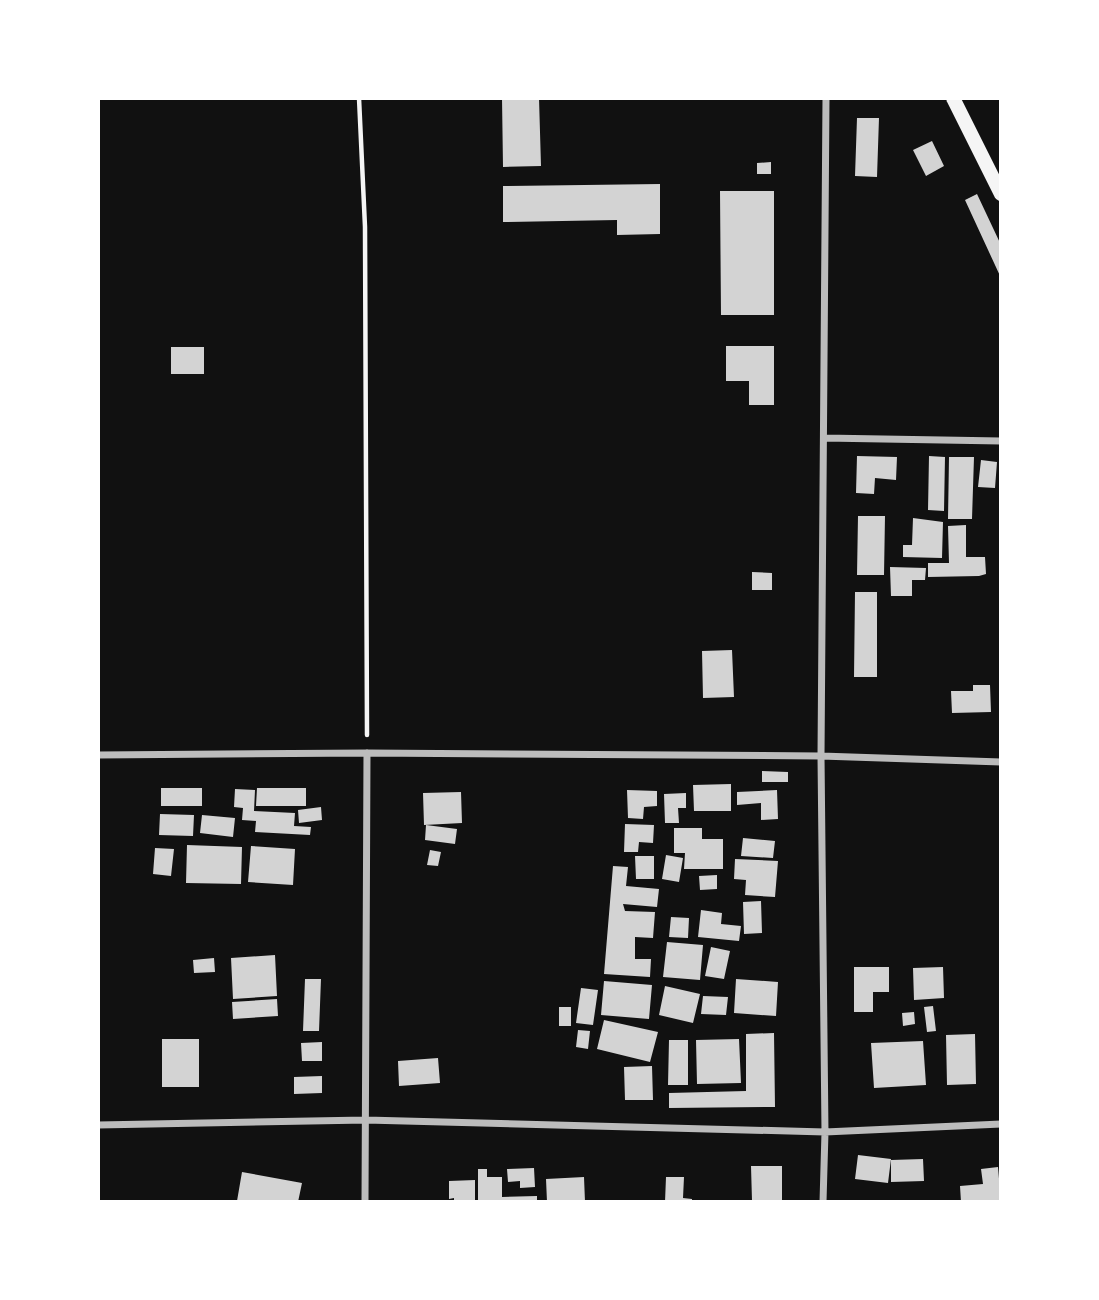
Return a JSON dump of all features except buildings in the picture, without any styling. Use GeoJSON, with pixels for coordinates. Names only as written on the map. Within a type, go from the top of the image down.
{"type":"FeatureCollection","features":[{"type":"Feature","properties":{"kind":"main road"},"geometry":{"type":"LineString","coordinates":[[953,98],[1001,194]]}},
{"type":"Feature","properties":{"kind":"street"},"geometry":{"type":"LineString","coordinates":[[823,1202],[825,1132],[821,757],[826,98]]}},
{"type":"Feature","properties":{"kind":"street"},"geometry":{"type":"LineString","coordinates":[[824,438],[1001,440]]}},
{"type":"Feature","properties":{"kind":"street"},"geometry":{"type":"LineString","coordinates":[[366,1202],[367,753]]}},
{"type":"Feature","properties":{"kind":"street"},"geometry":{"type":"LineString","coordinates":[[98,755],[367,753],[821,757],[1001,762]]}},
{"type":"Feature","properties":{"kind":"street"},"geometry":{"type":"LineString","coordinates":[[98,1125],[366,1120],[825,1132],[1001,1124]]}},
{"type":"Feature","properties":{"kind":"path"},"geometry":{"type":"LineString","coordinates":[[359,98],[365,227],[367,753]]}}]}
